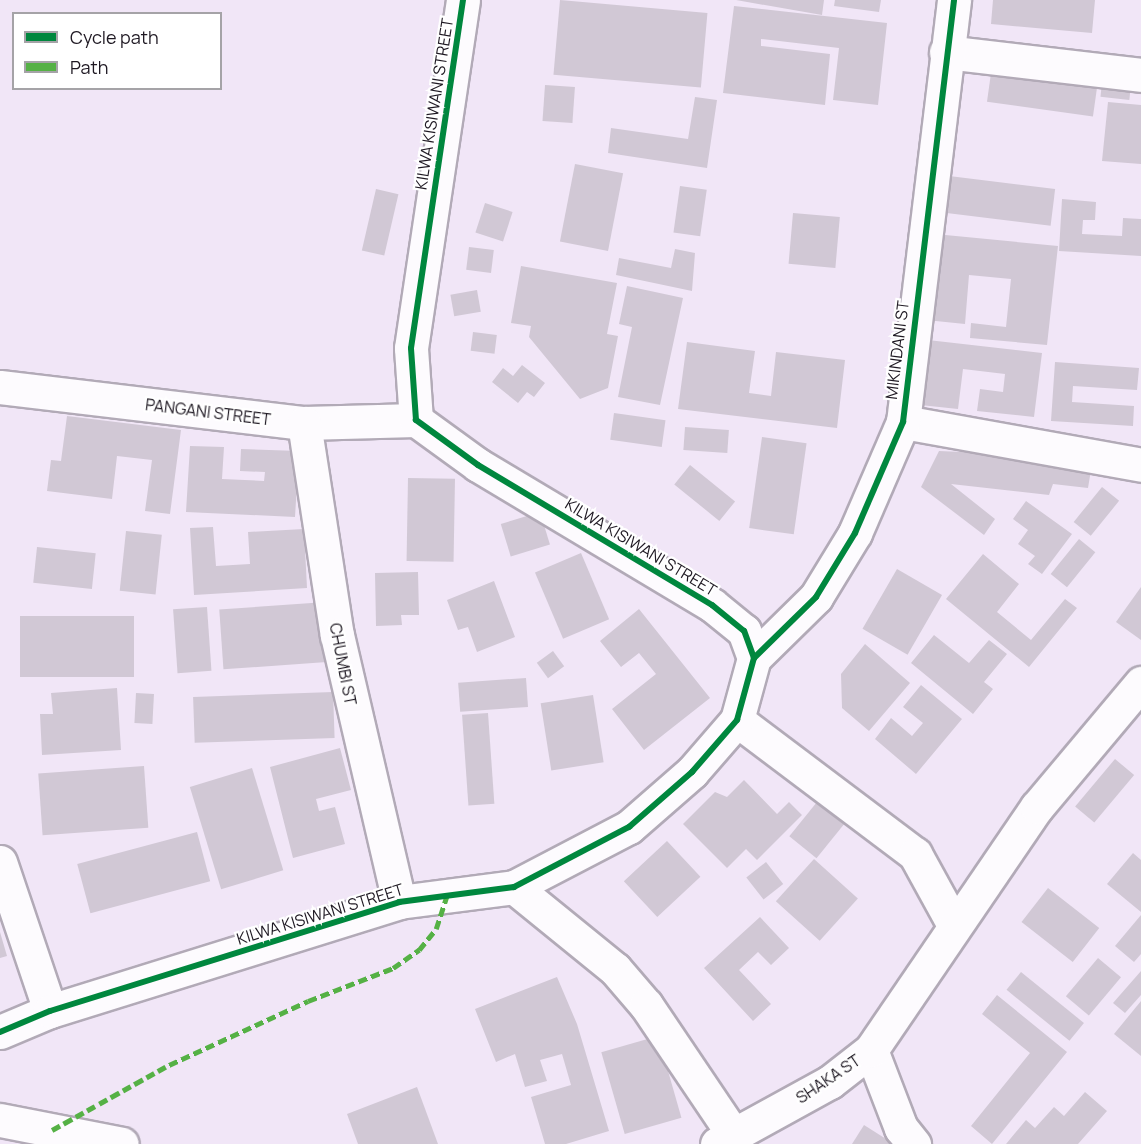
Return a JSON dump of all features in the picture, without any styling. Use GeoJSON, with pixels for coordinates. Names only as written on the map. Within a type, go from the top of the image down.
{"type":"FeatureCollection","features":[{"type":"Feature","properties":{"kind":"street","name":"KILWA KISIWANI STREET"},"geometry":{"type":"LineString","coordinates":[[0,1032],[50,1011],[399,902],[514,887],[629,827],[692,772],[737,720],[754,658],[744,631],[712,605],[478,465],[416,420],[411,348],[463,0]]}},
{"type":"Feature","properties":{"kind":"street","name":"MIKINDANI ST"},"geometry":{"type":"LineString","coordinates":[[754,658],[821,588],[855,533],[903,422],[954,0]]}},
{"type":"Feature","properties":{"kind":"street"},"geometry":{"type":"LineString","coordinates":[[946,52],[1141,75]]}},
{"type":"Feature","properties":{"kind":"street","name":"PANGANI STREET"},"geometry":{"type":"LineString","coordinates":[[0,387],[304,423],[416,420]]}},
{"type":"Feature","properties":{"kind":"street","name":"MIKINDANI ST"},"geometry":{"type":"LineString","coordinates":[[903,422],[1141,465]]}},
{"type":"Feature","properties":{"kind":"street","name":"CHUMBI ST"},"geometry":{"type":"LineString","coordinates":[[304,423],[337,635],[399,902]]}},
{"type":"Feature","properties":{"kind":"street","name":"SHAKA ST"},"geometry":{"type":"LineString","coordinates":[[726,1140],[831,1082],[871,1050],[1037,807],[1141,683]]}},
{"type":"Feature","properties":{"kind":"street"},"geometry":{"type":"LineString","coordinates":[[737,720],[915,854],[954,926]]}},
{"type":"Feature","properties":{"kind":"street"},"geometry":{"type":"LineString","coordinates":[[0,862],[50,1011]]}},
{"type":"Feature","properties":{"kind":"street"},"geometry":{"type":"LineString","coordinates":[[514,887],[615,969],[646,1005],[726,1140]]}},
{"type":"Feature","properties":{"kind":"street"},"geometry":{"type":"LineString","coordinates":[[871,1050],[901,1128],[914,1144]]}},
{"type":"Feature","properties":{"kind":"street"},"geometry":{"type":"LineString","coordinates":[[0,1120],[122,1144]]}},
{"type":"Feature","properties":{"kind":"building"},"geometry":{"type":"Polygon","coordinates":[[[560,0],[707,13],[701,88],[553,75],[560,0]]]}},
{"type":"Feature","properties":{"kind":"building"},"geometry":{"type":"Polygon","coordinates":[[[736,0],[824,0],[822,15],[736,0]]]}},
{"type":"Feature","properties":{"kind":"building"},"geometry":{"type":"Polygon","coordinates":[[[835,0],[881,0],[879,12],[834,6],[835,0]]]}},
{"type":"Feature","properties":{"kind":"building"},"geometry":{"type":"Polygon","coordinates":[[[993,0],[1095,0],[1092,33],[991,24],[993,0]]]}},
{"type":"Feature","properties":{"kind":"building"},"geometry":{"type":"Polygon","coordinates":[[[734,6],[887,23],[878,105],[833,100],[839,48],[761,39],[761,46],[830,54],[825,105],[723,93],[734,6]]]}},
{"type":"Feature","properties":{"kind":"building"},"geometry":{"type":"Polygon","coordinates":[[[992,66],[1098,81],[1093,117],[987,102],[992,66]]]}},
{"type":"Feature","properties":{"kind":"building"},"geometry":{"type":"Polygon","coordinates":[[[1103,73],[1132,76],[1129,100],[1100,97],[1103,73]]]}},
{"type":"Feature","properties":{"kind":"building"},"geometry":{"type":"Polygon","coordinates":[[[545,85],[575,87],[572,123],[542,121],[545,85]]]}},
{"type":"Feature","properties":{"kind":"building"},"geometry":{"type":"Polygon","coordinates":[[[695,97],[717,100],[707,168],[608,153],[611,128],[688,139],[695,97]]]}},
{"type":"Feature","properties":{"kind":"building"},"geometry":{"type":"Polygon","coordinates":[[[1108,102],[1141,105],[1141,164],[1102,161],[1108,102]]]}},
{"type":"Feature","properties":{"kind":"building"},"geometry":{"type":"Polygon","coordinates":[[[575,164],[623,173],[608,251],[560,242],[575,164]]]}},
{"type":"Feature","properties":{"kind":"building"},"geometry":{"type":"Polygon","coordinates":[[[941,175],[1055,189],[1051,226],[936,212],[941,175]]]}},
{"type":"Feature","properties":{"kind":"building"},"geometry":{"type":"Polygon","coordinates":[[[680,186],[707,190],[700,236],[673,233],[680,186]]]}},
{"type":"Feature","properties":{"kind":"building"},"geometry":{"type":"Polygon","coordinates":[[[376,189],[398,194],[384,256],[362,250],[376,189]]]}},
{"type":"Feature","properties":{"kind":"building"},"geometry":{"type":"Polygon","coordinates":[[[1062,199],[1096,202],[1095,220],[1083,220],[1082,234],[1122,236],[1123,218],[1141,219],[1141,256],[1059,251],[1062,199]]]}},
{"type":"Feature","properties":{"kind":"building"},"geometry":{"type":"Polygon","coordinates":[[[485,203],[513,212],[503,241],[475,232],[485,203]]]}},
{"type":"Feature","properties":{"kind":"building"},"geometry":{"type":"Polygon","coordinates":[[[793,213],[840,217],[835,268],[789,264],[793,213]]]}},
{"type":"Feature","properties":{"kind":"building"},"geometry":{"type":"Polygon","coordinates":[[[935,234],[1058,246],[1047,345],[970,338],[971,323],[1006,327],[1011,279],[969,275],[965,324],[926,320],[935,234]]]}},
{"type":"Feature","properties":{"kind":"building"},"geometry":{"type":"Polygon","coordinates":[[[469,247],[494,250],[491,273],[466,270],[469,247]]]}},
{"type":"Feature","properties":{"kind":"building"},"geometry":{"type":"Polygon","coordinates":[[[675,249],[695,253],[692,291],[616,275],[619,258],[671,268],[675,249]]]}},
{"type":"Feature","properties":{"kind":"building"},"geometry":{"type":"Polygon","coordinates":[[[521,266],[617,283],[607,334],[618,336],[608,388],[580,399],[529,337],[531,326],[511,323],[521,266]]]}},
{"type":"Feature","properties":{"kind":"building"},"geometry":{"type":"Polygon","coordinates":[[[627,286],[683,298],[660,405],[618,397],[632,327],[619,324],[627,286]]]}},
{"type":"Feature","properties":{"kind":"building"},"geometry":{"type":"Polygon","coordinates":[[[477,290],[481,312],[454,316],[450,295],[477,290]]]}},
{"type":"Feature","properties":{"kind":"building"},"geometry":{"type":"Polygon","coordinates":[[[473,332],[497,335],[495,354],[471,351],[473,332]]]}},
{"type":"Feature","properties":{"kind":"building"},"geometry":{"type":"Polygon","coordinates":[[[919,339],[1042,353],[1034,417],[977,411],[980,389],[1003,392],[1005,374],[963,369],[958,409],[911,404],[919,339]]]}},
{"type":"Feature","properties":{"kind":"building"},"geometry":{"type":"Polygon","coordinates":[[[687,342],[755,351],[749,393],[771,396],[776,352],[845,360],[837,428],[678,409],[687,342]]]}},
{"type":"Feature","properties":{"kind":"building"},"geometry":{"type":"Polygon","coordinates":[[[1055,362],[1139,368],[1137,390],[1073,386],[1072,402],[1134,406],[1133,426],[1051,421],[1055,362]]]}},
{"type":"Feature","properties":{"kind":"building"},"geometry":{"type":"Polygon","coordinates":[[[522,365],[545,383],[534,397],[527,392],[518,403],[492,382],[503,368],[513,376],[522,365]]]}},
{"type":"Feature","properties":{"kind":"building"},"geometry":{"type":"Polygon","coordinates":[[[614,413],[665,420],[662,447],[610,440],[614,413]]]}},
{"type":"Feature","properties":{"kind":"building"},"geometry":{"type":"Polygon","coordinates":[[[67,416],[181,430],[170,514],[145,511],[152,460],[117,456],[112,499],[47,491],[51,460],[61,461],[67,416]]]}},
{"type":"Feature","properties":{"kind":"building"},"geometry":{"type":"Polygon","coordinates":[[[685,427],[729,430],[727,453],[683,450],[685,427]]]}},
{"type":"Feature","properties":{"kind":"building"},"geometry":{"type":"Polygon","coordinates":[[[762,437],[807,443],[794,534],[749,528],[762,437]]]}},
{"type":"Feature","properties":{"kind":"building"},"geometry":{"type":"Polygon","coordinates":[[[190,446],[224,447],[222,479],[264,481],[265,472],[240,471],[241,449],[299,451],[295,517],[186,512],[190,446]]]}},
{"type":"Feature","properties":{"kind":"building"},"geometry":{"type":"Polygon","coordinates":[[[939,451],[1093,458],[1088,488],[1053,484],[1049,495],[951,484],[995,519],[984,535],[921,487],[939,451]]]}},
{"type":"Feature","properties":{"kind":"building"},"geometry":{"type":"Polygon","coordinates":[[[690,465],[735,502],[719,521],[674,484],[690,465]]]}},
{"type":"Feature","properties":{"kind":"building"},"geometry":{"type":"Polygon","coordinates":[[[408,478],[455,479],[454,562],[407,561],[408,478]]]}},
{"type":"Feature","properties":{"kind":"building"},"geometry":{"type":"Polygon","coordinates":[[[1102,487],[1119,501],[1091,536],[1074,522],[1102,487]]]}},
{"type":"Feature","properties":{"kind":"building"},"geometry":{"type":"Polygon","coordinates":[[[1026,501],[1072,534],[1042,574],[1028,564],[1035,556],[1018,544],[1028,530],[1013,519],[1026,501]]]}},
{"type":"Feature","properties":{"kind":"building"},"geometry":{"type":"Polygon","coordinates":[[[540,512],[550,545],[511,557],[501,524],[540,512]]]}},
{"type":"Feature","properties":{"kind":"building"},"geometry":{"type":"Polygon","coordinates":[[[213,527],[216,566],[250,564],[248,532],[304,529],[307,588],[194,595],[190,528],[213,527]]]}},
{"type":"Feature","properties":{"kind":"building"},"geometry":{"type":"Polygon","coordinates":[[[126,531],[162,535],[156,594],[120,591],[126,531]]]}},
{"type":"Feature","properties":{"kind":"building"},"geometry":{"type":"Polygon","coordinates":[[[1079,539],[1095,552],[1067,587],[1051,574],[1079,539]]]}},
{"type":"Feature","properties":{"kind":"building"},"geometry":{"type":"Polygon","coordinates":[[[37,547],[96,553],[92,589],[33,583],[37,547]]]}},
{"type":"Feature","properties":{"kind":"building"},"geometry":{"type":"Polygon","coordinates":[[[581,553],[609,619],[563,639],[535,573],[581,553]]]}},
{"type":"Feature","properties":{"kind":"building"},"geometry":{"type":"Polygon","coordinates":[[[983,554],[1019,584],[997,612],[1031,640],[1065,599],[1077,608],[1029,667],[946,599],[983,554]]]}},
{"type":"Feature","properties":{"kind":"building"},"geometry":{"type":"Polygon","coordinates":[[[897,569],[942,595],[908,655],[862,629],[897,569]]]}},
{"type":"Feature","properties":{"kind":"building"},"geometry":{"type":"Polygon","coordinates":[[[418,572],[419,615],[401,615],[402,625],[376,626],[375,573],[418,572]]]}},
{"type":"Feature","properties":{"kind":"building"},"geometry":{"type":"Polygon","coordinates":[[[494,581],[515,637],[477,652],[468,627],[458,630],[447,600],[494,581]]]}},
{"type":"Feature","properties":{"kind":"building"},"geometry":{"type":"Polygon","coordinates":[[[1141,587],[1141,640],[1116,622],[1141,587]]]}},
{"type":"Feature","properties":{"kind":"building"},"geometry":{"type":"Polygon","coordinates":[[[326,602],[330,662],[223,669],[219,609],[326,602]]]}},
{"type":"Feature","properties":{"kind":"building"},"geometry":{"type":"Polygon","coordinates":[[[207,607],[211,671],[178,673],[173,609],[207,607]]]}},
{"type":"Feature","properties":{"kind":"building"},"geometry":{"type":"Polygon","coordinates":[[[639,609],[710,698],[644,750],[612,709],[656,674],[639,653],[621,667],[600,641],[639,609]]]}},
{"type":"Feature","properties":{"kind":"building"},"geometry":{"type":"Polygon","coordinates":[[[20,616],[134,616],[134,677],[20,677],[20,616]]]}},
{"type":"Feature","properties":{"kind":"building"},"geometry":{"type":"Polygon","coordinates":[[[934,635],[969,663],[989,640],[1007,654],[984,682],[993,689],[973,714],[911,663],[934,635]]]}},
{"type":"Feature","properties":{"kind":"building"},"geometry":{"type":"Polygon","coordinates":[[[865,644],[910,683],[869,731],[842,708],[841,674],[865,644]]]}},
{"type":"Feature","properties":{"kind":"building"},"geometry":{"type":"Polygon","coordinates":[[[553,651],[564,666],[548,678],[537,663],[553,651]]]}},
{"type":"Feature","properties":{"kind":"building"},"geometry":{"type":"Polygon","coordinates":[[[526,678],[528,707],[460,712],[458,683],[526,678]]]}},
{"type":"Feature","properties":{"kind":"building"},"geometry":{"type":"Polygon","coordinates":[[[921,685],[962,719],[916,774],[875,739],[891,718],[912,736],[923,723],[903,707],[921,685]]]}},
{"type":"Feature","properties":{"kind":"building"},"geometry":{"type":"Polygon","coordinates":[[[117,688],[121,750],[42,755],[40,714],[53,714],[51,693],[117,688]]]}},
{"type":"Feature","properties":{"kind":"building"},"geometry":{"type":"Polygon","coordinates":[[[333,692],[335,738],[195,743],[193,697],[333,692]]]}},
{"type":"Feature","properties":{"kind":"building"},"geometry":{"type":"Polygon","coordinates":[[[136,693],[154,694],[152,724],[134,723],[136,693]]]}},
{"type":"Feature","properties":{"kind":"building"},"geometry":{"type":"Polygon","coordinates":[[[593,695],[604,762],[551,770],[541,703],[593,695]]]}},
{"type":"Feature","properties":{"kind":"building"},"geometry":{"type":"Polygon","coordinates":[[[488,713],[494,804],[468,806],[462,715],[488,713]]]}},
{"type":"Feature","properties":{"kind":"building"},"geometry":{"type":"Polygon","coordinates":[[[340,748],[351,790],[316,799],[319,811],[335,807],[345,844],[293,858],[270,767],[340,748]]]}},
{"type":"Feature","properties":{"kind":"building"},"geometry":{"type":"Polygon","coordinates":[[[1115,759],[1134,775],[1094,823],[1075,806],[1115,759]]]}},
{"type":"Feature","properties":{"kind":"building"},"geometry":{"type":"Polygon","coordinates":[[[144,766],[148,828],[43,835],[38,773],[144,766]]]}},
{"type":"Feature","properties":{"kind":"building"},"geometry":{"type":"Polygon","coordinates":[[[252,768],[283,870],[221,889],[190,787],[252,768]]]}},
{"type":"Feature","properties":{"kind":"building"},"geometry":{"type":"Polygon","coordinates":[[[744,780],[777,814],[789,802],[802,815],[757,860],[746,849],[727,868],[683,824],[715,792],[727,797],[744,780]]]}},
{"type":"Feature","properties":{"kind":"building"},"geometry":{"type":"Polygon","coordinates":[[[817,802],[844,824],[817,858],[789,836],[817,802]]]}},
{"type":"Feature","properties":{"kind":"building"},"geometry":{"type":"Polygon","coordinates":[[[197,832],[210,881],[90,913],[77,864],[197,832]]]}},
{"type":"Feature","properties":{"kind":"building"},"geometry":{"type":"Polygon","coordinates":[[[667,841],[700,877],[657,917],[624,881],[667,841]]]}},
{"type":"Feature","properties":{"kind":"building"},"geometry":{"type":"Polygon","coordinates":[[[1133,853],[1141,860],[1141,912],[1107,884],[1133,853]]]}},
{"type":"Feature","properties":{"kind":"building"},"geometry":{"type":"Polygon","coordinates":[[[814,859],[858,898],[820,941],[776,901],[814,859]]]}},
{"type":"Feature","properties":{"kind":"building"},"geometry":{"type":"Polygon","coordinates":[[[766,862],[783,884],[764,899],[746,877],[766,862]]]}},
{"type":"Feature","properties":{"kind":"building"},"geometry":{"type":"Polygon","coordinates":[[[1048,888],[1099,928],[1073,962],[1022,922],[1048,888]]]}},
{"type":"Feature","properties":{"kind":"building"},"geometry":{"type":"Polygon","coordinates":[[[1141,915],[1141,954],[1134,962],[1115,946],[1141,915]]]}},
{"type":"Feature","properties":{"kind":"building"},"geometry":{"type":"Polygon","coordinates":[[[760,917],[789,948],[771,965],[758,952],[739,970],[771,1004],[753,1021],[704,968],[760,917]]]}},
{"type":"Feature","properties":{"kind":"building"},"geometry":{"type":"Polygon","coordinates":[[[0,932],[7,956],[0,958],[0,932]]]}},
{"type":"Feature","properties":{"kind":"building"},"geometry":{"type":"Polygon","coordinates":[[[1098,958],[1121,977],[1089,1016],[1066,996],[1098,958]]]}},
{"type":"Feature","properties":{"kind":"building"},"geometry":{"type":"Polygon","coordinates":[[[1141,971],[1141,995],[1125,1013],[1113,1003],[1141,971]]]}},
{"type":"Feature","properties":{"kind":"building"},"geometry":{"type":"Polygon","coordinates":[[[1021,972],[1084,1023],[1069,1041],[1007,990],[1021,972]]]}},
{"type":"Feature","properties":{"kind":"building"},"geometry":{"type":"Polygon","coordinates":[[[557,977],[577,1024],[609,1131],[566,1144],[545,1144],[531,1097],[571,1085],[562,1054],[540,1060],[547,1081],[525,1087],[515,1054],[496,1062],[475,1009],[557,977]]]}},
{"type":"Feature","properties":{"kind":"building"},"geometry":{"type":"Polygon","coordinates":[[[997,995],[1067,1052],[992,1144],[971,1126],[1030,1053],[982,1014],[997,995]]]}},
{"type":"Feature","properties":{"kind":"building"},"geometry":{"type":"Polygon","coordinates":[[[1141,1001],[1141,1056],[1114,1034],[1141,1001]]]}},
{"type":"Feature","properties":{"kind":"building"},"geometry":{"type":"Polygon","coordinates":[[[658,1036],[681,1118],[625,1134],[601,1052],[658,1036]]]}},
{"type":"Feature","properties":{"kind":"building"},"geometry":{"type":"Polygon","coordinates":[[[417,1087],[438,1144],[358,1144],[347,1114],[417,1087]]]}},
{"type":"Feature","properties":{"kind":"building"},"geometry":{"type":"Polygon","coordinates":[[[1085,1092],[1107,1111],[1078,1144],[1006,1144],[1026,1120],[1035,1128],[1054,1107],[1064,1116],[1085,1092]]]}},
{"type":"Feature","properties":{"kind":"building"},"geometry":{"type":"Polygon","coordinates":[[[864,1125],[894,1144],[852,1144],[864,1125]]]}},
{"type":"Feature","properties":{"kind":"marked path"},"geometry":{"type":"LineString","coordinates":[[52,1130],[169,1065],[308,1001],[393,968],[419,950],[436,929],[448,893]]}},
{"type":"Feature","properties":{"kind":"cycle path"},"geometry":{"type":"LineString","coordinates":[[0,1032],[50,1011],[399,902],[514,887],[629,827],[692,772],[737,720],[754,658],[744,631],[712,605],[478,465],[416,420],[411,348],[463,0]]}},
{"type":"Feature","properties":{"kind":"cycle path"},"geometry":{"type":"LineString","coordinates":[[754,658],[816,597],[855,533],[903,422],[954,0]]}}]}
